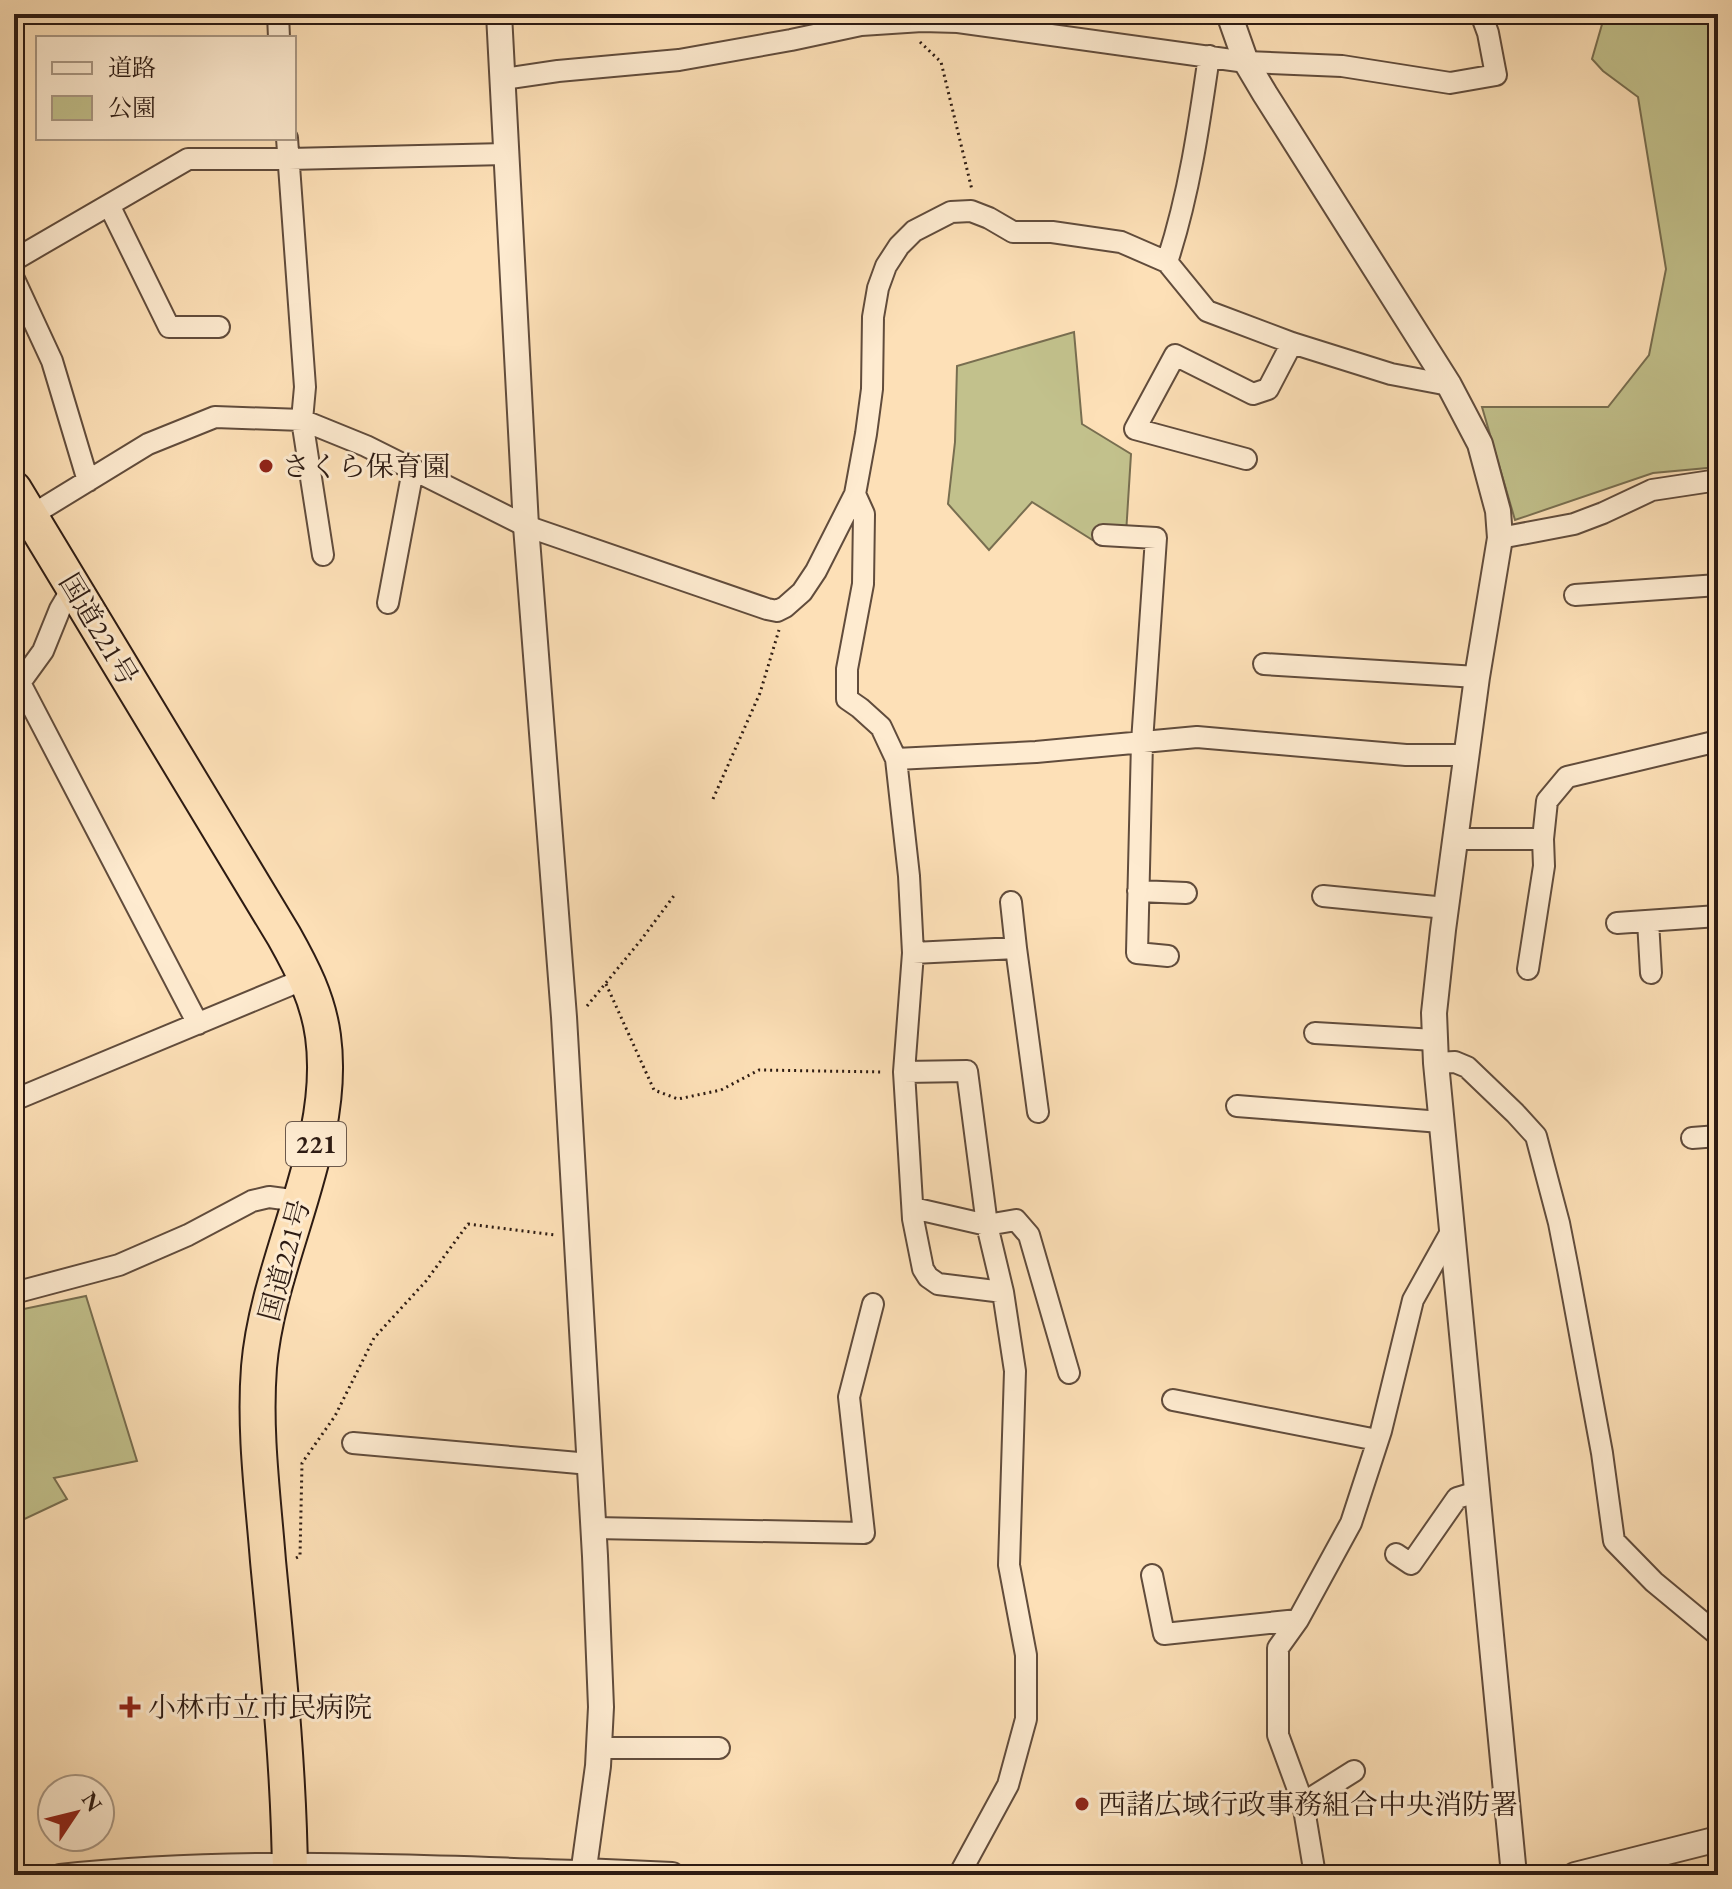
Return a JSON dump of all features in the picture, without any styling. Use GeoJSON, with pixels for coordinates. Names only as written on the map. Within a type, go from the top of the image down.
{"type":"FeatureCollection","features":[{"type":"Feature","properties":{"kind":"highway","name":"国道221号"},"geometry":{"type":"LineString","coordinates":[[20,511],[73,587],[284,936],[307,978],[323,1035],[324,1092],[316,1144],[269,1308],[259,1367],[258,1439],[285,1745],[290,1869]]}},
{"type":"Feature","properties":{"kind":"street"},"geometry":{"type":"LineString","coordinates":[[278,14],[279,36]]}},
{"type":"Feature","properties":{"kind":"street"},"geometry":{"type":"LineString","coordinates":[[499,14],[526,526],[565,1031],[594,1528],[601,1707],[598,1766],[583,1873]]}},
{"type":"Feature","properties":{"kind":"street"},"geometry":{"type":"LineString","coordinates":[[1057,14],[1057,36]]}},
{"type":"Feature","properties":{"kind":"street"},"geometry":{"type":"LineString","coordinates":[[1229,14],[1246,62],[1449,385],[1480,444],[1498,511],[1500,538],[1477,677],[1434,1013],[1441,1122],[1514,1875]]}},
{"type":"Feature","properties":{"kind":"street"},"geometry":{"type":"LineString","coordinates":[[503,79],[679,60],[791,40],[860,19],[958,22],[1246,62],[1342,66],[1450,83],[1496,75],[1481,14]]}},
{"type":"Feature","properties":{"kind":"street"},"geometry":{"type":"LineString","coordinates":[[1167,262],[1179,226],[1197,142],[1209,56]]}},
{"type":"Feature","properties":{"kind":"street"},"geometry":{"type":"LineString","coordinates":[[287,140],[305,387],[302,420],[323,555]]}},
{"type":"Feature","properties":{"kind":"street"},"geometry":{"type":"LineString","coordinates":[[14,260],[188,159],[506,154]]}},
{"type":"Feature","properties":{"kind":"street"},"geometry":{"type":"LineString","coordinates":[[109,205],[169,327],[219,327]]}},
{"type":"Feature","properties":{"kind":"street"},"geometry":{"type":"LineString","coordinates":[[20,511],[88,481],[148,444],[215,417],[302,420],[366,446],[526,526],[777,611],[802,592],[816,571],[855,494],[872,389],[873,317],[886,266],[914,231],[951,212],[971,211],[1013,232],[1052,232],[1121,242],[1167,262],[1207,311],[1292,343],[1391,374],[1449,385]]}},
{"type":"Feature","properties":{"kind":"street"},"geometry":{"type":"LineString","coordinates":[[14,279],[52,361],[88,481]]}},
{"type":"Feature","properties":{"kind":"street"},"geometry":{"type":"LineString","coordinates":[[1246,459],[1135,429],[1175,355],[1253,394],[1268,389],[1292,343]]}},
{"type":"Feature","properties":{"kind":"street"},"geometry":{"type":"LineString","coordinates":[[388,603],[413,470]]}},
{"type":"Feature","properties":{"kind":"street"},"geometry":{"type":"LineString","coordinates":[[1500,538],[1574,524],[1652,490],[1718,480]]}},
{"type":"Feature","properties":{"kind":"street"},"geometry":{"type":"LineString","coordinates":[[855,494],[864,514],[863,584],[847,669],[847,699],[881,727],[896,759],[909,876],[913,953],[904,1072],[913,1208],[923,1269],[938,1284],[1003,1292]]}},
{"type":"Feature","properties":{"kind":"street"},"geometry":{"type":"LineString","coordinates":[[1103,535],[1156,538],[1142,742],[1137,953],[1168,956]]}},
{"type":"Feature","properties":{"kind":"street"},"geometry":{"type":"LineString","coordinates":[[1575,595],[1718,585]]}},
{"type":"Feature","properties":{"kind":"street"},"geometry":{"type":"LineString","coordinates":[[73,587],[60,609],[43,651],[17,687],[198,1024]]}},
{"type":"Feature","properties":{"kind":"street"},"geometry":{"type":"LineString","coordinates":[[1264,664],[1477,677]]}},
{"type":"Feature","properties":{"kind":"street"},"geometry":{"type":"LineString","coordinates":[[896,759],[1036,752],[1197,737],[1406,755],[1467,755]]}},
{"type":"Feature","properties":{"kind":"street"},"geometry":{"type":"LineString","coordinates":[[1528,969],[1544,866],[1547,801],[1567,777],[1718,741]]}},
{"type":"Feature","properties":{"kind":"street"},"geometry":{"type":"LineString","coordinates":[[1456,839],[1543,839]]}},
{"type":"Feature","properties":{"kind":"street"},"geometry":{"type":"LineString","coordinates":[[1138,891],[1186,893]]}},
{"type":"Feature","properties":{"kind":"street"},"geometry":{"type":"LineString","coordinates":[[1323,896],[1446,908]]}},
{"type":"Feature","properties":{"kind":"street"},"geometry":{"type":"LineString","coordinates":[[1011,902],[1038,1112]]}},
{"type":"Feature","properties":{"kind":"street"},"geometry":{"type":"LineString","coordinates":[[1617,923],[1718,916]]}},
{"type":"Feature","properties":{"kind":"street"},"geometry":{"type":"LineString","coordinates":[[1648,921],[1651,973]]}},
{"type":"Feature","properties":{"kind":"street"},"geometry":{"type":"LineString","coordinates":[[913,953],[1016,948]]}},
{"type":"Feature","properties":{"kind":"street"},"geometry":{"type":"LineString","coordinates":[[14,1100],[307,978]]}},
{"type":"Feature","properties":{"kind":"street"},"geometry":{"type":"LineString","coordinates":[[1315,1033],[1435,1052],[1467,1067],[1536,1136],[1568,1269],[1602,1453],[1614,1541],[1654,1582],[1718,1635]]}},
{"type":"Feature","properties":{"kind":"street"},"geometry":{"type":"LineString","coordinates":[[904,1072],[967,1071],[987,1225],[1003,1292],[1015,1371],[1009,1565],[1026,1655],[1026,1719],[1008,1785],[959,1875]]}},
{"type":"Feature","properties":{"kind":"street"},"geometry":{"type":"LineString","coordinates":[[1237,1106],[1441,1122]]}},
{"type":"Feature","properties":{"kind":"street"},"geometry":{"type":"LineString","coordinates":[[1692,1138],[1718,1136]]}},
{"type":"Feature","properties":{"kind":"street"},"geometry":{"type":"LineString","coordinates":[[14,1293],[119,1265],[188,1235],[252,1201],[269,1197],[299,1201]]}},
{"type":"Feature","properties":{"kind":"street"},"geometry":{"type":"LineString","coordinates":[[913,1208],[987,1225],[1016,1220],[1029,1235],[1069,1373]]}},
{"type":"Feature","properties":{"kind":"street"},"geometry":{"type":"LineString","coordinates":[[1315,1875],[1303,1803],[1278,1735],[1278,1648],[1298,1620],[1351,1523],[1377,1440],[1413,1300],[1452,1230]]}},
{"type":"Feature","properties":{"kind":"street"},"geometry":{"type":"LineString","coordinates":[[594,1528],[864,1533],[849,1397],[873,1304]]}},
{"type":"Feature","properties":{"kind":"street"},"geometry":{"type":"LineString","coordinates":[[1173,1400],[1377,1440]]}},
{"type":"Feature","properties":{"kind":"street"},"geometry":{"type":"LineString","coordinates":[[353,1443],[590,1464]]}},
{"type":"Feature","properties":{"kind":"street"},"geometry":{"type":"LineString","coordinates":[[1396,1554],[1411,1564],[1457,1498],[1477,1492]]}},
{"type":"Feature","properties":{"kind":"street"},"geometry":{"type":"LineString","coordinates":[[1152,1575],[1164,1634],[1298,1620]]}},
{"type":"Feature","properties":{"kind":"street"},"geometry":{"type":"LineString","coordinates":[[599,1748],[719,1748]]}},
{"type":"Feature","properties":{"kind":"street"},"geometry":{"type":"LineString","coordinates":[[1303,1803],[1354,1771]]}},
{"type":"Feature","properties":{"kind":"street"},"geometry":{"type":"LineString","coordinates":[[1575,1875],[1718,1839]]}},
{"type":"Feature","properties":{"kind":"street"},"geometry":{"type":"LineString","coordinates":[[60,1875],[121,1868],[672,1875]]}},
{"type":"Feature","properties":{"kind":"path"},"geometry":{"type":"LineString","coordinates":[[901,22],[941,62],[977,213]]}},
{"type":"Feature","properties":{"kind":"path"},"geometry":{"type":"LineString","coordinates":[[713,799],[760,693],[785,607]]}},
{"type":"Feature","properties":{"kind":"path"},"geometry":{"type":"LineString","coordinates":[[565,1031],[606,984],[676,893]]}},
{"type":"Feature","properties":{"kind":"path"},"geometry":{"type":"LineString","coordinates":[[606,984],[654,1090],[678,1099],[721,1090],[759,1070],[904,1072]]}},
{"type":"Feature","properties":{"kind":"path"},"geometry":{"type":"LineString","coordinates":[[269,1565],[300,1556],[302,1463],[335,1416],[374,1338],[426,1281],[468,1224],[576,1237]]}},
{"type":"Feature","properties":{"kind":"green space"},"geometry":{"type":"Polygon","coordinates":[[[1605,14],[1718,14],[1718,467],[1653,473],[1515,520],[1482,407],[1608,407],[1649,355],[1666,269],[1638,97],[1592,59],[1605,14]]]}},
{"type":"Feature","properties":{"kind":"green space"},"geometry":{"type":"Polygon","coordinates":[[[1074,332],[1082,424],[1131,454],[1126,534],[1094,541],[1032,502],[989,550],[948,504],[955,442],[957,366],[1074,332]]]}},
{"type":"Feature","properties":{"kind":"green space"},"geometry":{"type":"Polygon","coordinates":[[[86,1296],[137,1461],[54,1478],[67,1499],[14,1524],[14,1311],[86,1296]]]}},
{"type":"Feature","properties":{"kind":"place","name":"さくら保育園"},"geometry":{"type":"Point","coordinates":[266,466]}},
{"type":"Feature","properties":{"kind":"place","name":"小林市立市民病院"},"geometry":{"type":"Point","coordinates":[130,1707]}},
{"type":"Feature","properties":{"kind":"place","name":"西諸広域行政事務組合中央消防署"},"geometry":{"type":"Point","coordinates":[1082,1804]}}]}
